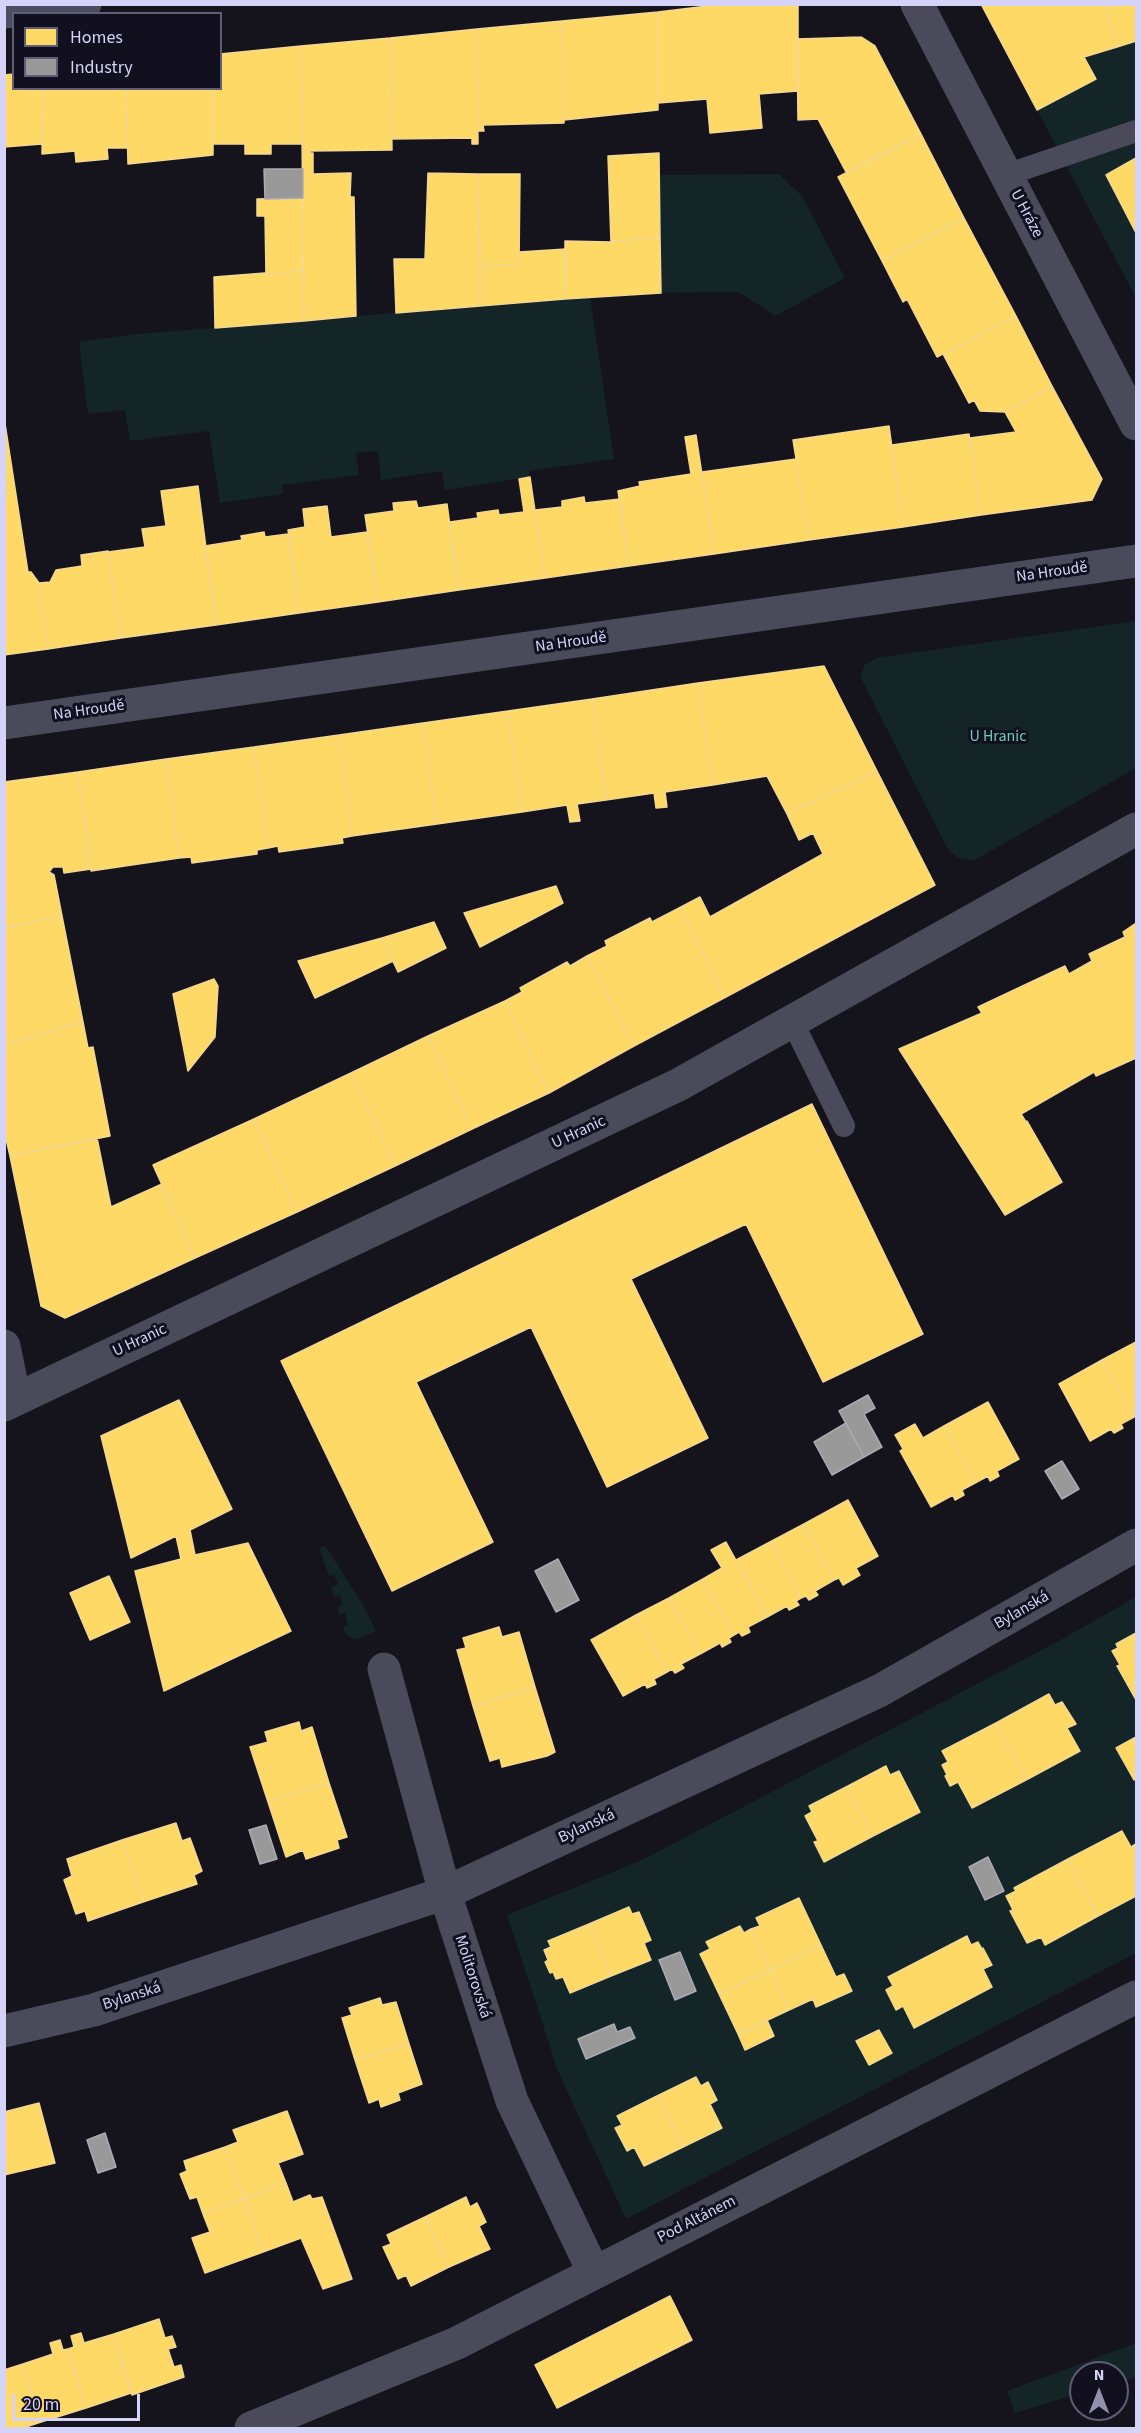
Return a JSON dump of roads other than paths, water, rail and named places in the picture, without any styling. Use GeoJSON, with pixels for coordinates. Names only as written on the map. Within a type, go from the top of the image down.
{"type":"FeatureCollection","features":[{"type":"Feature","properties":{"kind":"main road"},"geometry":{"type":"LineString","coordinates":[[4,12],[85,4]]}},
{"type":"Feature","properties":{"kind":"street","name":"U Hráze"},"geometry":{"type":"LineString","coordinates":[[917,4],[1134,414]]}},
{"type":"Feature","properties":{"kind":"street","name":"Na Hroudě"},"geometry":{"type":"LineString","coordinates":[[4,723],[1137,561]]}},
{"type":"Feature","properties":{"kind":"street","name":"U Hranic"},"geometry":{"type":"LineString","coordinates":[[10,1402],[678,1085],[793,1023],[1137,829]]}},
{"type":"Feature","properties":{"kind":"street"},"geometry":{"type":"LineString","coordinates":[[4,1346],[10,1402]]}},
{"type":"Feature","properties":{"kind":"street","name":"Bylanská"},"geometry":{"type":"LineString","coordinates":[[4,2031],[94,2010],[445,1893],[879,1692],[1137,1545]]}},
{"type":"Feature","properties":{"kind":"street","name":"Molitorovská"},"geometry":{"type":"LineString","coordinates":[[384,1669],[445,1893],[512,2101],[594,2273]]}},
{"type":"Feature","properties":{"kind":"street","name":"Pod Altánem"},"geometry":{"type":"LineString","coordinates":[[251,2428],[457,2343],[1137,1997]]}},
{"type":"Feature","properties":{"kind":"lane"},"geometry":{"type":"LineString","coordinates":[[1006,175],[1137,131]]}},
{"type":"Feature","properties":{"kind":"lane"},"geometry":{"type":"LineString","coordinates":[[793,1023],[844,1126]]}}]}
